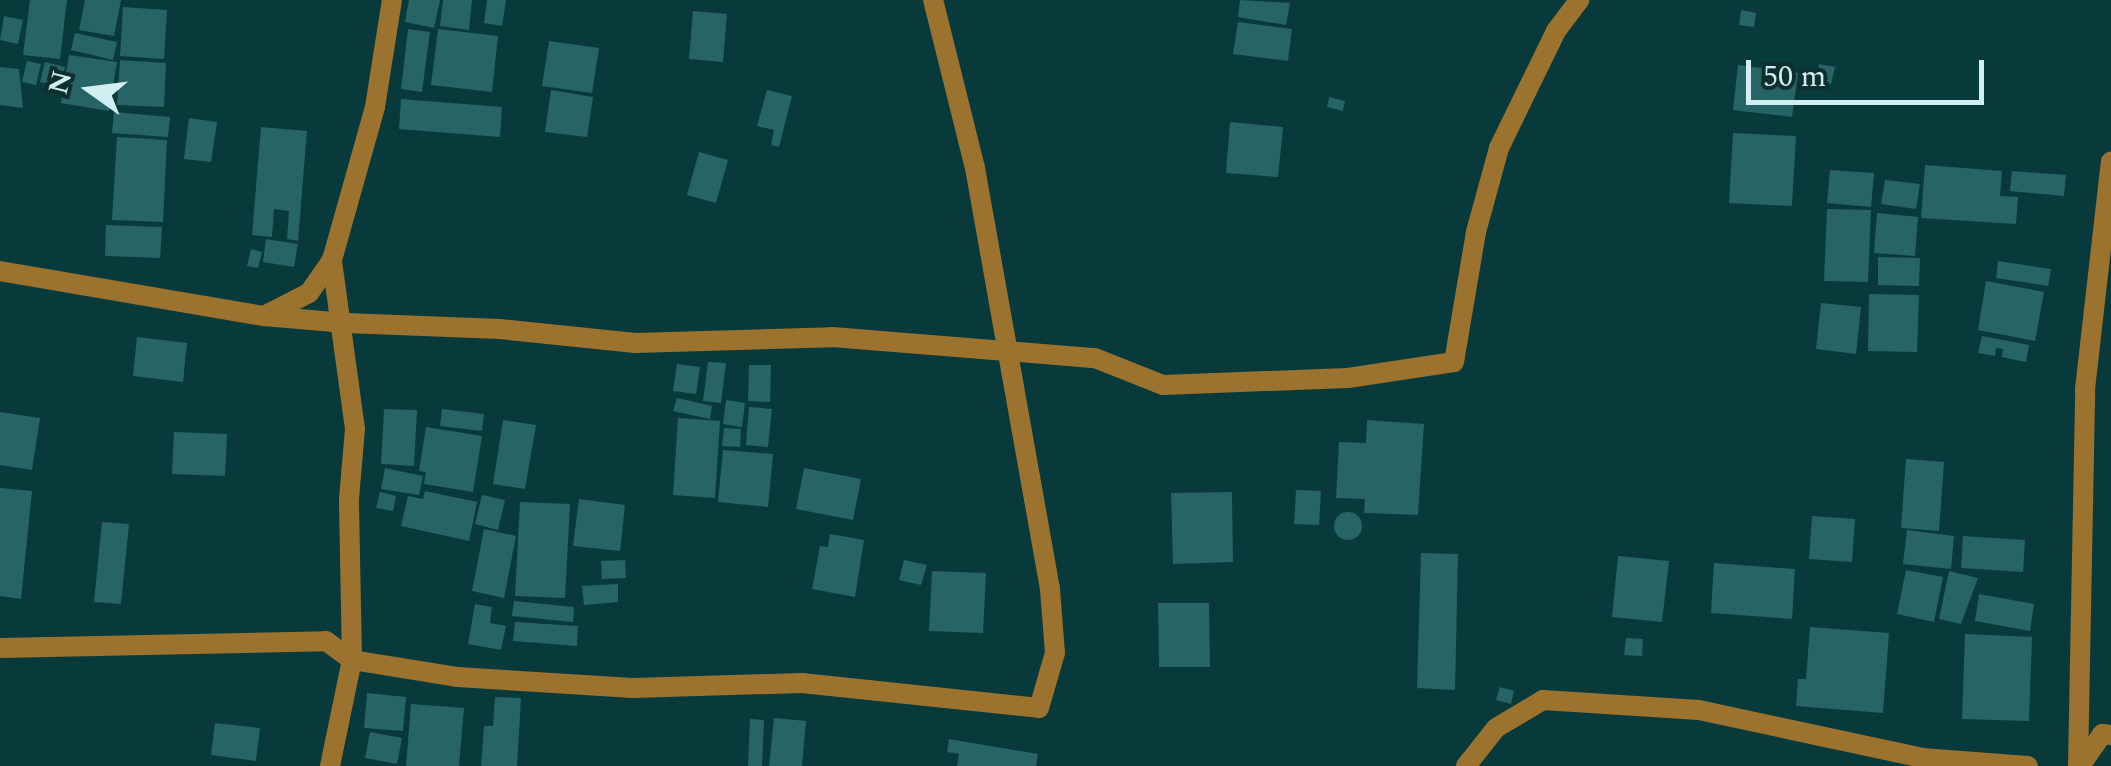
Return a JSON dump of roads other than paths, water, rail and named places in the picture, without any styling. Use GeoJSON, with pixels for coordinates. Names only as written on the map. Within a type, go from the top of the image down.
{"type":"FeatureCollection","features":[{"type":"Feature","properties":{"kind":"street"},"geometry":{"type":"LineString","coordinates":[[264,316],[309,293],[332,260],[375,107],[392,0]]}},
{"type":"Feature","properties":{"kind":"street"},"geometry":{"type":"LineString","coordinates":[[0,648],[326,642],[352,660],[457,678],[634,688],[802,683],[1039,708],[1055,653],[1052,621],[975,168],[933,0]]}},
{"type":"Feature","properties":{"kind":"street"},"geometry":{"type":"LineString","coordinates":[[0,271],[264,316],[346,323],[635,343],[832,338],[1095,358],[1163,385],[1332,379],[1454,362],[1476,232],[1500,148],[1556,31],[1579,0]]}},
{"type":"Feature","properties":{"kind":"street"},"geometry":{"type":"LineString","coordinates":[[2079,766],[2086,388],[2111,160]]}},
{"type":"Feature","properties":{"kind":"street"},"geometry":{"type":"LineString","coordinates":[[330,766],[352,660],[349,499],[355,429],[346,323],[332,260]]}},
{"type":"Feature","properties":{"kind":"street"},"geometry":{"type":"LineString","coordinates":[[1466,766],[1496,728],[1542,700],[1700,710],[1922,758],[2028,766]]}},
{"type":"Feature","properties":{"kind":"street"},"geometry":{"type":"LineString","coordinates":[[2079,766],[2102,734],[2111,735]]}}]}
